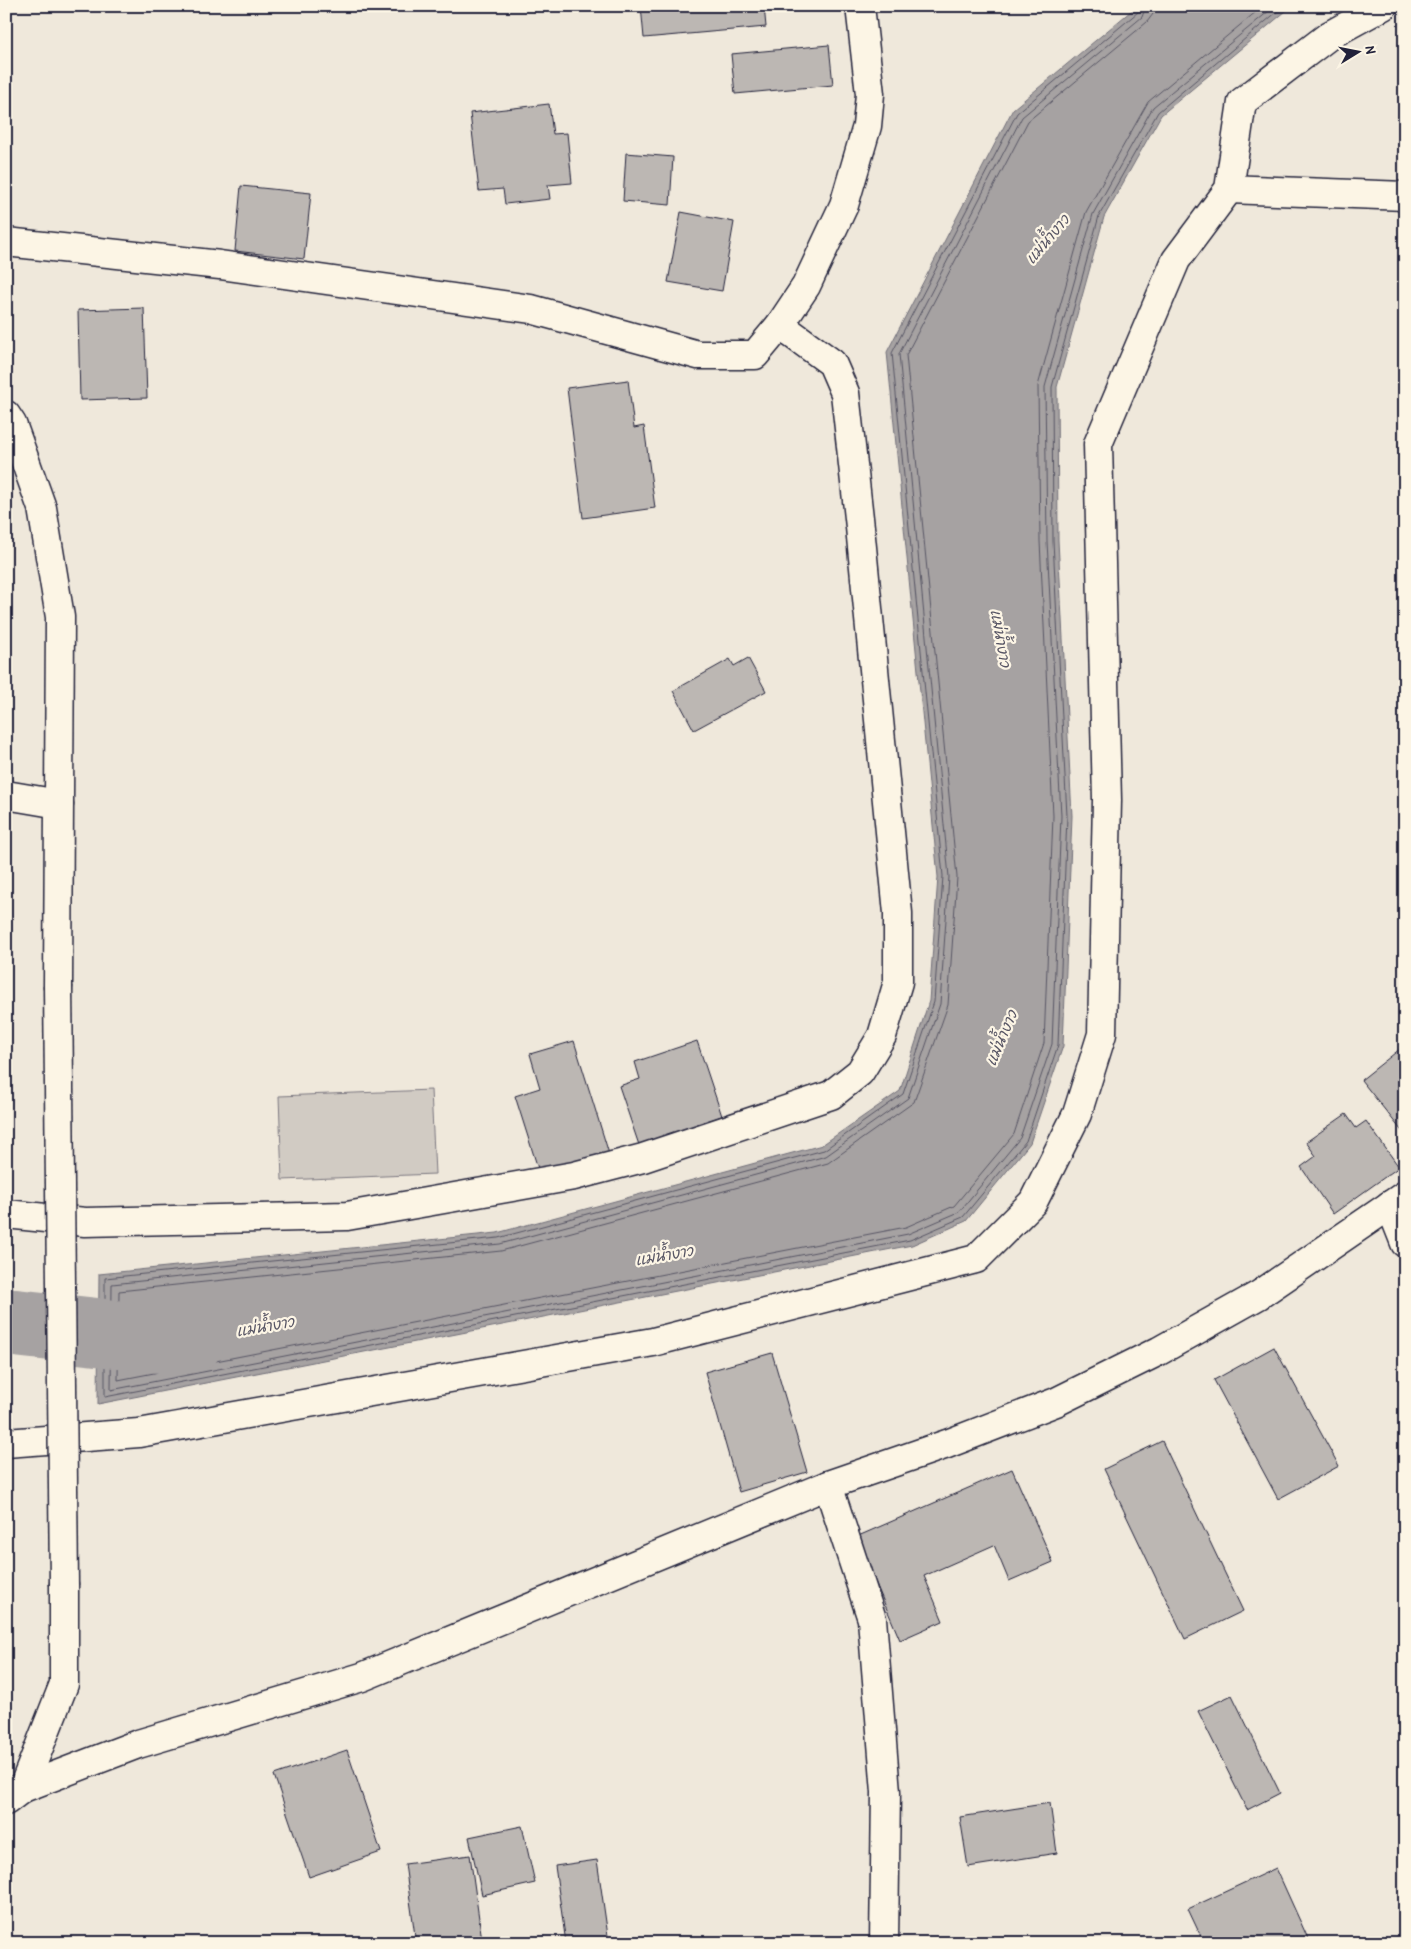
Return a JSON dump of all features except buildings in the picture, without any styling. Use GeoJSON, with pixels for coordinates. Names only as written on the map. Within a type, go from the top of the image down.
{"type":"FeatureCollection","features":[{"type":"Feature","properties":{"kind":"street"},"geometry":{"type":"LineString","coordinates":[[6,242],[220,265],[531,310],[698,355],[755,355],[780,325],[806,286],[844,205],[867,126],[870,94],[860,6]]}},
{"type":"Feature","properties":{"kind":"street"},"geometry":{"type":"LineString","coordinates":[[6,1443],[139,1433],[653,1342],[976,1259],[1033,1202],[1077,1114],[1102,1034],[1107,800],[1098,444],[1176,260],[1229,189],[1242,102],[1330,35],[1383,6]]}},
{"type":"Feature","properties":{"kind":"street"},"geometry":{"type":"LineString","coordinates":[[1229,189],[1405,196]]}},
{"type":"Feature","properties":{"kind":"street"},"geometry":{"type":"LineString","coordinates":[[6,1214],[85,1222],[347,1216],[574,1176],[643,1158],[831,1095],[860,1072],[882,1036],[898,982],[898,913],[859,517],[845,393],[832,362],[780,325]]}},
{"type":"Feature","properties":{"kind":"street"},"geometry":{"type":"LineString","coordinates":[[8,424],[42,508],[60,617],[58,986],[64,1585],[64,1684],[12,1793]]}},
{"type":"Feature","properties":{"kind":"street"},"geometry":{"type":"LineString","coordinates":[[6,794],[59,804]]}},
{"type":"Feature","properties":{"kind":"street"},"geometry":{"type":"LineString","coordinates":[[12,1793],[138,1744],[362,1677],[828,1485],[947,1444],[1056,1402],[1159,1351],[1259,1295],[1397,1200],[1405,1243]]}},
{"type":"Feature","properties":{"kind":"street"},"geometry":{"type":"LineString","coordinates":[[828,1485],[872,1619],[886,1792],[884,1943]]}},
{"type":"Feature","properties":{"kind":"shaded area"},"geometry":{"type":"Polygon","coordinates":[[[431,1090],[435,1174],[282,1180],[279,1096],[431,1090]]]}},
{"type":"Feature","properties":{"kind":"water"},"geometry":{"type":"Polygon","coordinates":[[[1137,6],[1292,6],[1161,115],[1104,217],[1057,387],[1058,540],[1072,816],[1063,1046],[1030,1143],[966,1221],[912,1245],[98,1404],[99,1274],[497,1233],[822,1145],[900,1091],[929,1001],[938,877],[887,352],[1013,109],[1137,6]]]}},
{"type":"Feature","properties":{"kind":"waterway","name":"แม่น้ำงาว"},"geometry":{"type":"LineString","coordinates":[[6,1322],[178,1341],[191,1339]]}}]}
